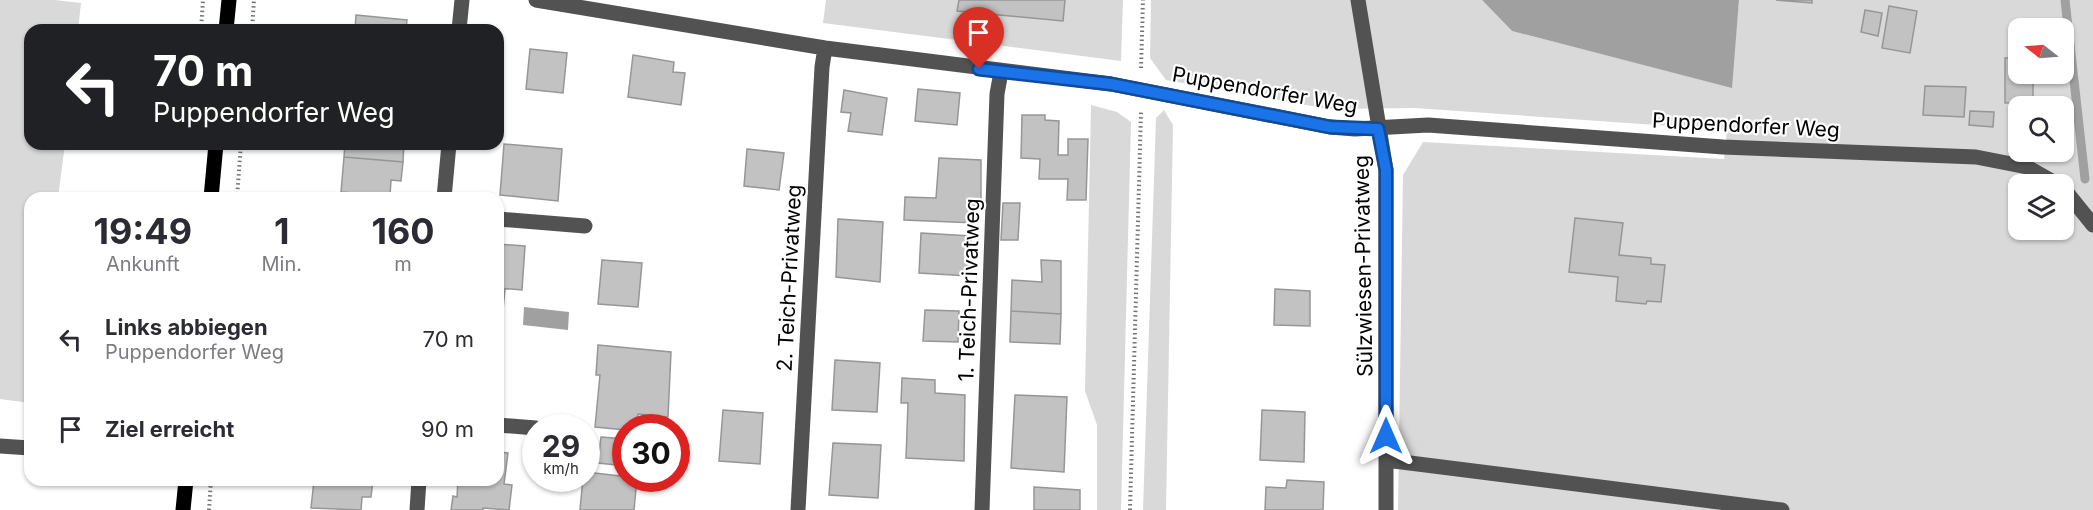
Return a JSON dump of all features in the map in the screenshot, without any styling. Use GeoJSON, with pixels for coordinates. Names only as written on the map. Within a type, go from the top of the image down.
{"type":"FeatureCollection","features":[{"type":"Feature","properties":{"kind":"main road"},"geometry":{"type":"LineString","coordinates":[[227,24],[229,0]]}},
{"type":"Feature","properties":{"kind":"main road"},"geometry":{"type":"LineString","coordinates":[[212,192],[215,150]]}},
{"type":"Feature","properties":{"kind":"main road"},"geometry":{"type":"LineString","coordinates":[[183,510],[185,486]]}},
{"type":"Feature","properties":{"kind":"street"},"geometry":{"type":"LineString","coordinates":[[460,24],[462,0]]}},
{"type":"Feature","properties":{"kind":"street","name":"Puppendorfer Weg"},"geometry":{"type":"LineString","coordinates":[[536,0],[825,48],[1001,72],[1072,79],[1141,90],[1330,127],[1378,129],[1428,125],[1723,147],[1976,157],[2027,167],[2039,174]]}},
{"type":"Feature","properties":{"kind":"street","name":"Sülzwiesen-Privatweg"},"geometry":{"type":"LineString","coordinates":[[1358,0],[1386,170],[1386,510]]}},
{"type":"Feature","properties":{"kind":"street","name":"2. Teich-Privatweg"},"geometry":{"type":"LineString","coordinates":[[798,510],[822,68],[825,48]]}},
{"type":"Feature","properties":{"kind":"street","name":"1. Teich-Privatweg"},"geometry":{"type":"LineString","coordinates":[[982,510],[997,94],[1001,72]]}},
{"type":"Feature","properties":{"kind":"street"},"geometry":{"type":"LineString","coordinates":[[445,192],[448,150]]}},
{"type":"Feature","properties":{"kind":"street"},"geometry":{"type":"LineString","coordinates":[[2074,201],[2093,225]]}},
{"type":"Feature","properties":{"kind":"street"},"geometry":{"type":"LineString","coordinates":[[504,219],[585,226]]}},
{"type":"Feature","properties":{"kind":"street"},"geometry":{"type":"LineString","coordinates":[[504,425],[522,427]]}},
{"type":"Feature","properties":{"kind":"street"},"geometry":{"type":"LineString","coordinates":[[0,446],[24,448]]}},
{"type":"Feature","properties":{"kind":"street"},"geometry":{"type":"LineString","coordinates":[[1386,460],[1782,510]]}},
{"type":"Feature","properties":{"kind":"street"},"geometry":{"type":"LineString","coordinates":[[417,510],[419,486]]}},
{"type":"Feature","properties":{"kind":"path"},"geometry":{"type":"LineString","coordinates":[[202,24],[204,0]]}},
{"type":"Feature","properties":{"kind":"path"},"geometry":{"type":"LineString","coordinates":[[252,24],[254,0]]}},
{"type":"Feature","properties":{"kind":"path"},"geometry":{"type":"LineString","coordinates":[[1130,510],[1143,0]]}},
{"type":"Feature","properties":{"kind":"path"},"geometry":{"type":"LineString","coordinates":[[237,192],[241,150]]}},
{"type":"Feature","properties":{"kind":"path"},"geometry":{"type":"LineString","coordinates":[[209,510],[211,486]]}},
{"type":"Feature","properties":{"kind":"shaded area"},"geometry":{"type":"Polygon","coordinates":[[[0,0],[55,0],[81,3],[79,24],[24,24],[24,150],[64,150],[59,192],[24,192],[24,402],[0,399],[0,0]]]}},
{"type":"Feature","properties":{"kind":"shaded area"},"geometry":{"type":"Polygon","coordinates":[[[826,0],[1123,0],[1121,61],[823,23],[826,0]]]}},
{"type":"Feature","properties":{"kind":"shaded area"},"geometry":{"type":"Polygon","coordinates":[[[1151,0],[1482,0],[1512,31],[1731,87],[1739,0],[2093,0],[2093,510],[1398,510],[1403,175],[1423,142],[1724,159],[1727,130],[1415,108],[1328,109],[1166,80],[1150,58],[1151,0]]]}},
{"type":"Feature","properties":{"kind":"shaded area"},"geometry":{"type":"Polygon","coordinates":[[[1482,0],[1739,0],[1732,88],[1512,31],[1482,0]]]}},
{"type":"Feature","properties":{"kind":"shaded area"},"geometry":{"type":"Polygon","coordinates":[[[1091,105],[1117,112],[1131,122],[1121,510],[1097,510],[1097,425],[1085,391],[1091,105]]]}},
{"type":"Feature","properties":{"kind":"shaded area"},"geometry":{"type":"Polygon","coordinates":[[[1164,110],[1173,125],[1166,510],[1143,510],[1156,118],[1164,110]]]}},
{"type":"Feature","properties":{"kind":"shaded area"},"geometry":{"type":"Polygon","coordinates":[[[524,307],[569,312],[568,330],[523,325],[524,307]]]}},
{"type":"Feature","properties":{"kind":"building"},"geometry":{"type":"Polygon","coordinates":[[[959,0],[1065,0],[1063,21],[957,11],[959,0]]]}},
{"type":"Feature","properties":{"kind":"building"},"geometry":{"type":"Polygon","coordinates":[[[1776,0],[1812,0],[1812,3],[1776,0]]]}},
{"type":"Feature","properties":{"kind":"building"},"geometry":{"type":"Polygon","coordinates":[[[1889,6],[1917,11],[1910,53],[1882,48],[1889,6]]]}},
{"type":"Feature","properties":{"kind":"building"},"geometry":{"type":"Polygon","coordinates":[[[1865,10],[1882,13],[1878,36],[1861,32],[1865,10]]]}},
{"type":"Feature","properties":{"kind":"building"},"geometry":{"type":"Polygon","coordinates":[[[356,15],[407,20],[407,24],[355,24],[356,15]]]}},
{"type":"Feature","properties":{"kind":"building"},"geometry":{"type":"Polygon","coordinates":[[[530,49],[567,53],[563,93],[526,89],[530,49]]]}},
{"type":"Feature","properties":{"kind":"building"},"geometry":{"type":"Polygon","coordinates":[[[633,55],[674,62],[673,72],[685,73],[681,105],[628,97],[633,55]]]}},
{"type":"Feature","properties":{"kind":"building"},"geometry":{"type":"Polygon","coordinates":[[[2005,58],[2008,58],[2008,84],[2033,84],[2033,96],[2008,96],[2008,103],[2005,103],[2005,58]]]}},
{"type":"Feature","properties":{"kind":"building"},"geometry":{"type":"Polygon","coordinates":[[[1925,86],[1966,87],[1964,117],[1923,115],[1925,86]]]}},
{"type":"Feature","properties":{"kind":"building"},"geometry":{"type":"Polygon","coordinates":[[[918,89],[960,93],[957,125],[915,121],[918,89]]]}},
{"type":"Feature","properties":{"kind":"building"},"geometry":{"type":"Polygon","coordinates":[[[844,90],[887,98],[882,135],[848,131],[851,113],[841,112],[844,90]]]}},
{"type":"Feature","properties":{"kind":"building"},"geometry":{"type":"Polygon","coordinates":[[[1970,111],[1994,112],[1993,127],[1969,125],[1970,111]]]}},
{"type":"Feature","properties":{"kind":"building"},"geometry":{"type":"Polygon","coordinates":[[[1022,115],[1045,115],[1045,120],[1059,121],[1058,155],[1068,155],[1068,139],[1088,139],[1086,200],[1067,200],[1068,179],[1039,179],[1040,159],[1021,158],[1022,115]]]}},
{"type":"Feature","properties":{"kind":"building"},"geometry":{"type":"Polygon","coordinates":[[[504,144],[562,149],[558,201],[504,195],[504,192],[500,192],[504,144]]]}},
{"type":"Feature","properties":{"kind":"building"},"geometry":{"type":"Polygon","coordinates":[[[747,149],[784,153],[779,190],[744,186],[747,149]]]}},
{"type":"Feature","properties":{"kind":"building"},"geometry":{"type":"Polygon","coordinates":[[[345,150],[404,150],[403,162],[344,157],[345,150]]]}},
{"type":"Feature","properties":{"kind":"building"},"geometry":{"type":"Polygon","coordinates":[[[344,157],[403,162],[401,181],[391,180],[390,192],[341,192],[344,157]]]}},
{"type":"Feature","properties":{"kind":"building"},"geometry":{"type":"Polygon","coordinates":[[[939,158],[981,160],[981,203],[977,203],[976,223],[904,220],[905,197],[936,198],[939,158]]]}},
{"type":"Feature","properties":{"kind":"building"},"geometry":{"type":"Polygon","coordinates":[[[1003,203],[1020,203],[1018,240],[1001,240],[1003,203]]]}},
{"type":"Feature","properties":{"kind":"building"},"geometry":{"type":"Polygon","coordinates":[[[1575,218],[1623,223],[1619,255],[1651,258],[1651,264],[1665,265],[1661,302],[1647,301],[1646,304],[1616,301],[1618,277],[1569,272],[1575,218]]]}},
{"type":"Feature","properties":{"kind":"building"},"geometry":{"type":"Polygon","coordinates":[[[838,219],[883,222],[880,282],[836,277],[838,219]]]}},
{"type":"Feature","properties":{"kind":"building"},"geometry":{"type":"Polygon","coordinates":[[[921,233],[971,236],[969,276],[919,273],[921,233]]]}},
{"type":"Feature","properties":{"kind":"building"},"geometry":{"type":"Polygon","coordinates":[[[504,244],[525,246],[522,290],[504,288],[504,244]]]}},
{"type":"Feature","properties":{"kind":"building"},"geometry":{"type":"Polygon","coordinates":[[[602,260],[642,263],[638,307],[598,304],[602,260]]]}},
{"type":"Feature","properties":{"kind":"building"},"geometry":{"type":"Polygon","coordinates":[[[1041,260],[1061,261],[1061,314],[1011,311],[1012,280],[1042,282],[1041,260]]]}},
{"type":"Feature","properties":{"kind":"building"},"geometry":{"type":"Polygon","coordinates":[[[1275,289],[1310,291],[1310,326],[1274,325],[1275,289]]]}},
{"type":"Feature","properties":{"kind":"building"},"geometry":{"type":"Polygon","coordinates":[[[925,310],[959,311],[958,342],[923,341],[925,310]]]}},
{"type":"Feature","properties":{"kind":"building"},"geometry":{"type":"Polygon","coordinates":[[[1011,311],[1061,314],[1060,344],[1010,342],[1011,311]]]}},
{"type":"Feature","properties":{"kind":"building"},"geometry":{"type":"Polygon","coordinates":[[[598,345],[671,352],[668,414],[612,414],[612,429],[600,427],[600,414],[596,414],[600,375],[596,375],[598,345]]]}},
{"type":"Feature","properties":{"kind":"building"},"geometry":{"type":"Polygon","coordinates":[[[835,360],[880,363],[877,412],[832,410],[835,360]]]}},
{"type":"Feature","properties":{"kind":"building"},"geometry":{"type":"Polygon","coordinates":[[[902,378],[935,380],[935,393],[965,395],[964,461],[906,458],[908,403],[901,403],[902,378]]]}},
{"type":"Feature","properties":{"kind":"building"},"geometry":{"type":"Polygon","coordinates":[[[1015,395],[1067,397],[1064,472],[1011,468],[1015,395]]]}},
{"type":"Feature","properties":{"kind":"building"},"geometry":{"type":"Polygon","coordinates":[[[723,410],[763,413],[760,464],[719,461],[723,410]]]}},
{"type":"Feature","properties":{"kind":"building"},"geometry":{"type":"Polygon","coordinates":[[[1262,410],[1305,412],[1304,462],[1260,460],[1262,410]]]}},
{"type":"Feature","properties":{"kind":"building"},"geometry":{"type":"Polygon","coordinates":[[[601,437],[612,438],[612,464],[600,463],[601,437]]]}},
{"type":"Feature","properties":{"kind":"building"},"geometry":{"type":"Polygon","coordinates":[[[833,443],[881,445],[878,498],[829,495],[833,443]]]}},
{"type":"Feature","properties":{"kind":"building"},"geometry":{"type":"Polygon","coordinates":[[[504,453],[508,453],[504,484],[504,453]]]}},
{"type":"Feature","properties":{"kind":"building"},"geometry":{"type":"Polygon","coordinates":[[[600,474],[612,475],[612,492],[636,492],[634,510],[580,510],[582,492],[600,492],[600,474]]]}},
{"type":"Feature","properties":{"kind":"building"},"geometry":{"type":"Polygon","coordinates":[[[1287,480],[1324,482],[1323,510],[1265,510],[1266,487],[1286,488],[1287,480]]]}},
{"type":"Feature","properties":{"kind":"building"},"geometry":{"type":"Polygon","coordinates":[[[512,485],[509,510],[483,508],[483,510],[451,510],[453,496],[457,497],[458,486],[512,485]]]}},
{"type":"Feature","properties":{"kind":"building"},"geometry":{"type":"Polygon","coordinates":[[[313,486],[372,486],[371,497],[362,497],[361,510],[311,508],[313,486]]]}},
{"type":"Feature","properties":{"kind":"building"},"geometry":{"type":"Polygon","coordinates":[[[1034,487],[1080,490],[1080,510],[1034,510],[1034,487]]]}},
{"type":"Feature","properties":{"kind":"waterway"},"geometry":{"type":"LineString","coordinates":[[2065,0],[2085,179]]}},
{"type":"Feature","properties":{"kind":"route"},"geometry":{"type":"LineString","coordinates":[[979,69],[1111,84],[1330,127],[1378,129],[1386,170],[1386,436]]}}]}
